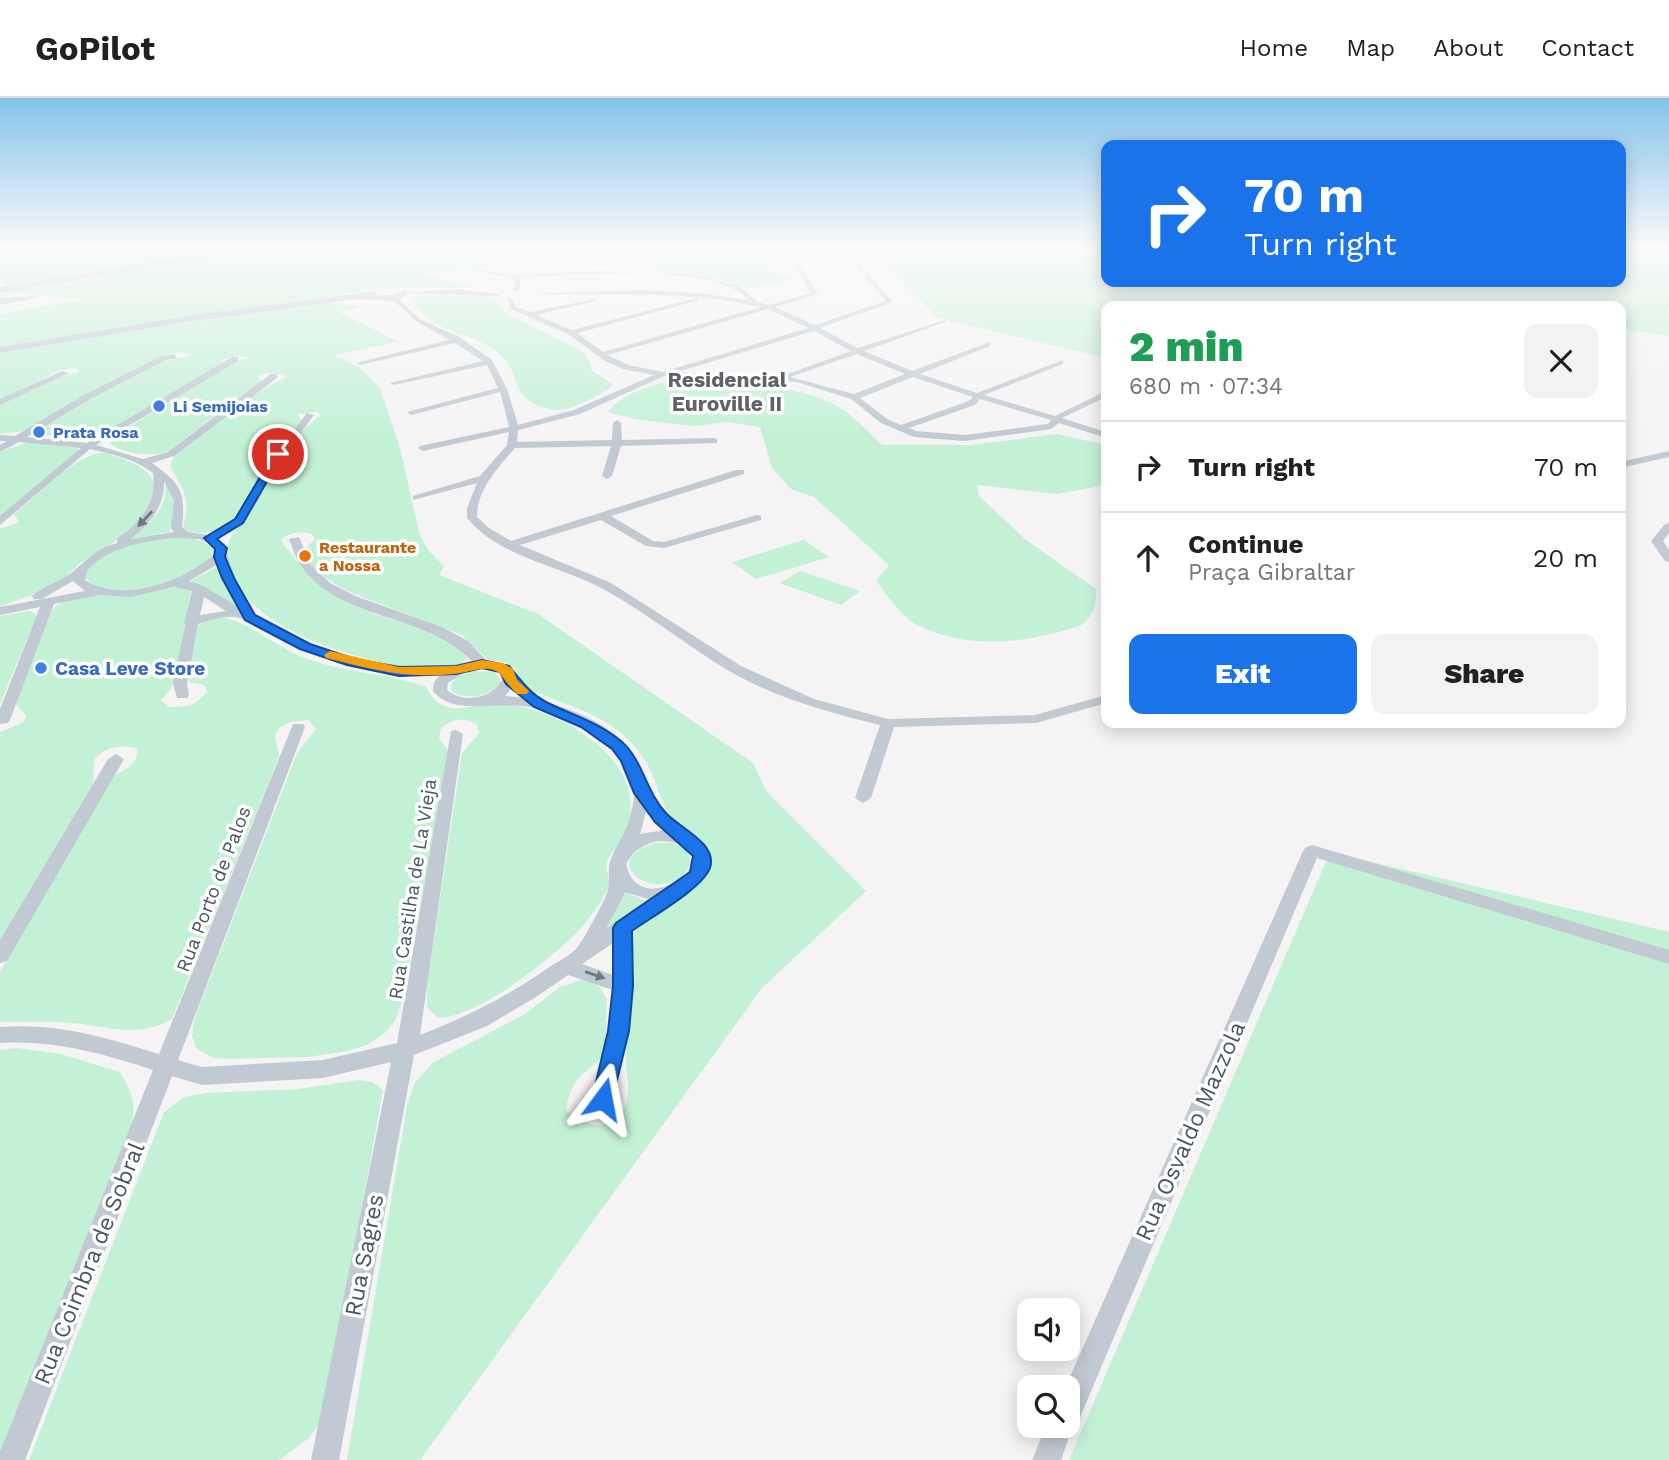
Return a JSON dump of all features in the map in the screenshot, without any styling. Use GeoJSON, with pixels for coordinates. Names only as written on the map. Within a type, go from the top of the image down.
{"type":"FeatureCollection","features":[{"type":"Feature","properties":{"kind":"street"},"geometry":{"type":"LineString","coordinates":[[0,350],[256,310]]}},
{"type":"Feature","properties":{"kind":"street"},"geometry":{"type":"LineString","coordinates":[[408,310],[418,320],[458,340],[489,362],[503,389],[513,428],[512,444],[484,478],[471,509],[472,518],[485,530],[510,545],[607,586],[736,669],[809,702],[888,723],[1036,719],[1101,700]]}},
{"type":"Feature","properties":{"kind":"street"},"geometry":{"type":"LineString","coordinates":[[516,310],[571,332],[626,367],[663,373],[780,378],[816,384],[854,397],[899,429],[936,437],[965,438],[1041,428],[1057,420],[1061,414],[1101,396]]}},
{"type":"Feature","properties":{"kind":"street"},"geometry":{"type":"LineString","coordinates":[[527,315],[550,310]]}},
{"type":"Feature","properties":{"kind":"street"},"geometry":{"type":"LineString","coordinates":[[571,332],[663,310]]}},
{"type":"Feature","properties":{"kind":"street"},"geometry":{"type":"LineString","coordinates":[[603,354],[766,310]]}},
{"type":"Feature","properties":{"kind":"street"},"geometry":{"type":"LineString","coordinates":[[776,310],[816,327],[856,350],[911,373],[978,397],[1101,433]]}},
{"type":"Feature","properties":{"kind":"street"},"geometry":{"type":"LineString","coordinates":[[423,448],[577,412],[663,373],[870,310]]}},
{"type":"Feature","properties":{"kind":"street"},"geometry":{"type":"LineString","coordinates":[[780,378],[943,321]]}},
{"type":"Feature","properties":{"kind":"street"},"geometry":{"type":"LineString","coordinates":[[360,363],[458,340]]}},
{"type":"Feature","properties":{"kind":"street"},"geometry":{"type":"LineString","coordinates":[[854,397],[987,344]]}},
{"type":"Feature","properties":{"kind":"street"},"geometry":{"type":"LineString","coordinates":[[0,449],[127,376],[174,356]]}},
{"type":"Feature","properties":{"kind":"street"},"geometry":{"type":"LineString","coordinates":[[0,522],[89,446],[167,397],[235,359]]}},
{"type":"Feature","properties":{"kind":"street"},"geometry":{"type":"LineString","coordinates":[[394,383],[489,362]]}},
{"type":"Feature","properties":{"kind":"street"},"geometry":{"type":"LineString","coordinates":[[899,429],[972,403],[982,392],[1060,362]]}},
{"type":"Feature","properties":{"kind":"street"},"geometry":{"type":"LineString","coordinates":[[0,402],[65,373]]}},
{"type":"Feature","properties":{"kind":"street"},"geometry":{"type":"LineString","coordinates":[[144,462],[171,454],[274,376]]}},
{"type":"Feature","properties":{"kind":"street"},"geometry":{"type":"LineString","coordinates":[[411,412],[503,389]]}},
{"type":"Feature","properties":{"kind":"street"},"geometry":{"type":"LineString","coordinates":[[209,538],[239,521],[269,469],[310,415]]}},
{"type":"Feature","properties":{"kind":"street"},"geometry":{"type":"LineString","coordinates":[[607,476],[618,443],[617,423]]}},
{"type":"Feature","properties":{"kind":"street"},"geometry":{"type":"LineString","coordinates":[[0,438],[89,446],[144,462],[176,486],[182,508],[176,528],[185,535]]}},
{"type":"Feature","properties":{"kind":"street"},"geometry":{"type":"LineString","coordinates":[[512,444],[713,440]]}},
{"type":"Feature","properties":{"kind":"street"},"geometry":{"type":"LineString","coordinates":[[1626,464],[1669,454]]}},
{"type":"Feature","properties":{"kind":"street"},"geometry":{"type":"LineString","coordinates":[[105,552],[132,533],[156,507],[160,483],[158,472]]}},
{"type":"Feature","properties":{"kind":"street"},"geometry":{"type":"LineString","coordinates":[[510,545],[740,472]]}},
{"type":"Feature","properties":{"kind":"street"},"geometry":{"type":"LineString","coordinates":[[416,498],[484,478]]}},
{"type":"Feature","properties":{"kind":"street"},"geometry":{"type":"LineString","coordinates":[[601,515],[650,544],[664,545],[757,518]]}},
{"type":"Feature","properties":{"kind":"street"},"geometry":{"type":"LineString","coordinates":[[1669,526],[1657,541],[1669,559]]}},
{"type":"Feature","properties":{"kind":"street"},"geometry":{"type":"LineString","coordinates":[[5,609],[61,585],[79,573],[93,558],[105,552],[144,539],[185,535],[209,538],[221,548],[220,557],[245,615]]}},
{"type":"Feature","properties":{"kind":"street"},"geometry":{"type":"LineString","coordinates":[[295,539],[305,567],[327,584],[354,599],[455,637],[477,654],[482,664]]}},
{"type":"Feature","properties":{"kind":"street"},"geometry":{"type":"LineString","coordinates":[[5,609],[104,592],[137,592],[173,584],[203,571],[220,557]]}},
{"type":"Feature","properties":{"kind":"street"},"geometry":{"type":"LineString","coordinates":[[79,573],[82,584],[104,592]]}},
{"type":"Feature","properties":{"kind":"street"},"geometry":{"type":"LineString","coordinates":[[173,584],[190,585],[305,647],[440,686]]}},
{"type":"Feature","properties":{"kind":"street"},"geometry":{"type":"LineString","coordinates":[[182,695],[180,684],[198,589]]}},
{"type":"Feature","properties":{"kind":"street"},"geometry":{"type":"LineString","coordinates":[[3,720],[49,600]]}},
{"type":"Feature","properties":{"kind":"street"},"geometry":{"type":"LineString","coordinates":[[190,623],[210,616],[245,615]]}},
{"type":"Feature","properties":{"kind":"street"},"geometry":{"type":"LineString","coordinates":[[399,672],[456,670],[482,664],[504,668],[511,676],[510,681],[502,692],[483,699]]}},
{"type":"Feature","properties":{"kind":"street"},"geometry":{"type":"LineString","coordinates":[[0,1035],[36,1033],[96,1044],[202,1076],[323,1069],[404,1050],[480,1020],[529,992],[584,950],[622,928],[696,876],[702,866],[702,856],[689,841],[661,818],[642,793],[629,761],[618,746],[587,723],[539,704],[500,699],[456,701],[443,695],[440,686],[444,678],[456,670]]}},
{"type":"Feature","properties":{"kind":"street"},"geometry":{"type":"LineString","coordinates":[[510,681],[539,704]]}},
{"type":"Feature","properties":{"kind":"street"},"geometry":{"type":"LineString","coordinates":[[863,798],[888,723]]}},
{"type":"Feature","properties":{"kind":"street","name":"Rua Porto de Palos"},"geometry":{"type":"LineString","coordinates":[[168,1066],[298,727]]}},
{"type":"Feature","properties":{"kind":"street","name":"Rua Castilha de La Vieja"},"geometry":{"type":"LineString","coordinates":[[404,1050],[411,1029],[456,734]]}},
{"type":"Feature","properties":{"kind":"street"},"geometry":{"type":"LineString","coordinates":[[0,956],[116,759]]}},
{"type":"Feature","properties":{"kind":"street"},"geometry":{"type":"LineString","coordinates":[[584,950],[616,893],[619,878],[617,864],[636,823],[642,793]]}},
{"type":"Feature","properties":{"kind":"street"},"geometry":{"type":"LineString","coordinates":[[626,849],[634,843],[656,836],[668,835],[689,841]]}},
{"type":"Feature","properties":{"kind":"street","name":"Rua Osvaldo Mazzola"},"geometry":{"type":"LineString","coordinates":[[1080,1384],[1312,851],[1669,957]]}},
{"type":"Feature","properties":{"kind":"street"},"geometry":{"type":"LineString","coordinates":[[619,878],[635,890],[660,893],[673,891]]}},
{"type":"Feature","properties":{"kind":"street"},"geometry":{"type":"LineString","coordinates":[[603,1099],[618,1031],[623,986],[622,928]]}},
{"type":"Feature","properties":{"kind":"street"},"geometry":{"type":"LineString","coordinates":[[565,966],[623,986]]}},
{"type":"Feature","properties":{"kind":"street","name":"Rua Sagres"},"geometry":{"type":"LineString","coordinates":[[325,1460],[404,1050]]}},
{"type":"Feature","properties":{"kind":"street","name":"Rua Coimbra de Sobral"},"geometry":{"type":"LineString","coordinates":[[11,1460],[168,1066]]}},
{"type":"Feature","properties":{"kind":"street"},"geometry":{"type":"LineString","coordinates":[[1046,1460],[1056,1438]]}},
{"type":"Feature","properties":{"kind":"green space"},"geometry":{"type":"Polygon","coordinates":[[[25,310],[245,310],[0,348],[0,314],[25,310]]]}},
{"type":"Feature","properties":{"kind":"green space"},"geometry":{"type":"Polygon","coordinates":[[[274,310],[349,310],[339,312],[399,342],[334,355],[359,367],[380,388],[400,448],[419,532],[428,550],[444,566],[439,575],[538,614],[753,763],[766,791],[866,891],[762,988],[420,1460],[347,1460],[407,1106],[414,1084],[432,1063],[525,1014],[560,987],[581,980],[596,982],[607,999],[605,1056],[574,1085],[566,1110],[588,1123],[596,1125],[612,1122],[624,1108],[628,1097],[626,1060],[630,948],[638,925],[678,901],[696,886],[709,868],[710,852],[674,821],[644,759],[618,731],[588,713],[522,685],[515,669],[505,662],[488,660],[462,635],[349,592],[328,579],[311,564],[304,550],[315,539],[312,534],[295,533],[281,540],[316,582],[336,596],[372,613],[438,634],[460,648],[467,658],[451,667],[431,669],[391,664],[343,652],[291,631],[248,599],[234,578],[228,553],[229,541],[249,514],[287,449],[320,415],[318,412],[297,414],[302,422],[272,456],[229,525],[200,533],[183,528],[186,502],[170,466],[174,456],[237,405],[285,377],[283,375],[266,373],[258,376],[262,382],[260,385],[227,406],[169,451],[145,454],[118,449],[108,440],[229,364],[248,358],[238,356],[224,359],[221,364],[99,437],[82,440],[31,433],[128,377],[161,362],[192,354],[179,352],[165,355],[24,431],[0,434],[0,404],[52,379],[79,372],[75,368],[60,370],[0,400],[0,352],[274,310]]]}},
{"type":"Feature","properties":{"kind":"green space"},"geometry":{"type":"Polygon","coordinates":[[[420,310],[504,310],[507,314],[581,350],[589,360],[592,371],[613,384],[609,389],[572,407],[557,410],[536,405],[522,393],[511,370],[498,353],[475,339],[429,319],[420,310]]]}},
{"type":"Feature","properties":{"kind":"green space"},"geometry":{"type":"Polygon","coordinates":[[[930,310],[1101,310],[1101,357],[938,318],[930,310]]]}},
{"type":"Feature","properties":{"kind":"green space"},"geometry":{"type":"Polygon","coordinates":[[[1626,310],[1667,310],[1669,336],[1626,330],[1626,310]]]}},
{"type":"Feature","properties":{"kind":"green space"},"geometry":{"type":"Polygon","coordinates":[[[677,378],[762,385],[806,394],[826,400],[842,409],[882,445],[970,445],[1057,434],[1101,444],[1101,486],[1057,494],[977,485],[979,496],[1026,540],[1096,589],[1091,616],[1075,627],[1042,636],[1007,641],[972,641],[921,627],[896,607],[876,581],[889,565],[814,497],[791,489],[772,468],[760,427],[728,422],[695,426],[635,419],[608,412],[622,399],[677,378]]]}},
{"type":"Feature","properties":{"kind":"green space"},"geometry":{"type":"Polygon","coordinates":[[[28,442],[77,448],[80,452],[0,517],[0,452],[28,442]]]}},
{"type":"Feature","properties":{"kind":"green space"},"geometry":{"type":"Polygon","coordinates":[[[106,453],[141,467],[151,477],[154,496],[149,508],[129,531],[80,563],[60,581],[0,606],[0,529],[19,522],[14,514],[70,467],[94,454],[106,453]]]}},
{"type":"Feature","properties":{"kind":"green space"},"geometry":{"type":"Polygon","coordinates":[[[165,482],[174,507],[174,519],[169,532],[130,539],[150,522],[161,508],[166,491],[165,482]]]}},
{"type":"Feature","properties":{"kind":"green space"},"geometry":{"type":"Polygon","coordinates":[[[163,538],[200,541],[212,547],[212,555],[191,573],[136,589],[106,589],[94,585],[85,577],[96,560],[106,554],[130,545],[163,538]]]}},
{"type":"Feature","properties":{"kind":"green space"},"geometry":{"type":"Polygon","coordinates":[[[804,540],[829,557],[756,579],[732,562],[804,540]]]}},
{"type":"Feature","properties":{"kind":"green space"},"geometry":{"type":"Polygon","coordinates":[[[218,566],[236,607],[191,581],[218,566]]]}},
{"type":"Feature","properties":{"kind":"green space"},"geometry":{"type":"Polygon","coordinates":[[[800,571],[860,591],[841,605],[780,583],[800,571]]]}},
{"type":"Feature","properties":{"kind":"green space"},"geometry":{"type":"Polygon","coordinates":[[[181,587],[191,591],[175,679],[161,700],[169,707],[191,705],[207,691],[204,685],[189,682],[192,640],[198,626],[204,621],[224,618],[236,621],[307,659],[426,687],[441,705],[450,708],[490,704],[519,706],[557,719],[593,741],[608,754],[619,769],[627,785],[631,809],[626,832],[607,862],[610,885],[598,907],[565,944],[499,994],[455,1015],[438,1018],[427,1007],[427,986],[462,753],[479,733],[477,725],[472,722],[454,721],[441,728],[439,739],[448,750],[449,756],[402,1002],[396,1019],[385,1033],[367,1045],[308,1057],[214,1058],[197,1049],[192,1036],[194,1020],[297,753],[316,729],[308,720],[290,722],[278,729],[275,737],[279,755],[273,772],[172,1019],[135,1030],[62,1022],[0,1022],[0,972],[109,780],[133,764],[137,748],[108,749],[94,760],[93,784],[0,940],[0,732],[24,722],[26,716],[15,703],[52,610],[61,603],[82,597],[137,595],[181,587]]]}},
{"type":"Feature","properties":{"kind":"green space"},"geometry":{"type":"Polygon","coordinates":[[[29,611],[36,614],[36,617],[0,704],[0,616],[29,611]]]}},
{"type":"Feature","properties":{"kind":"green space"},"geometry":{"type":"Polygon","coordinates":[[[473,671],[494,672],[500,683],[477,696],[452,692],[451,684],[459,676],[473,671]]]}},
{"type":"Feature","properties":{"kind":"green space"},"geometry":{"type":"Polygon","coordinates":[[[656,843],[673,843],[687,850],[691,863],[680,877],[666,884],[652,884],[639,879],[631,871],[630,861],[637,851],[656,843]]]}},
{"type":"Feature","properties":{"kind":"green space"},"geometry":{"type":"Polygon","coordinates":[[[1330,852],[1669,932],[1669,1460],[1069,1460],[1330,852]]]}},
{"type":"Feature","properties":{"kind":"green space"},"geometry":{"type":"Polygon","coordinates":[[[626,892],[645,901],[600,934],[626,892]]]}},
{"type":"Feature","properties":{"kind":"green space"},"geometry":{"type":"Polygon","coordinates":[[[17,1048],[61,1054],[120,1072],[132,1096],[133,1115],[0,1459],[0,1050],[17,1048]]]}},
{"type":"Feature","properties":{"kind":"green space"},"geometry":{"type":"Polygon","coordinates":[[[359,1080],[372,1082],[383,1090],[324,1416],[309,1438],[279,1460],[29,1460],[164,1112],[184,1097],[206,1093],[297,1089],[359,1080]]]}},
{"type":"Feature","properties":{"kind":"slow traffic"},"geometry":{"type":"LineString","coordinates":[[330,655],[399,672],[456,670],[491,664],[509,672],[510,681],[522,691]]}},
{"type":"Feature","properties":{"kind":"place","name":"Li Semijoias"},"geometry":{"type":"Point","coordinates":[159,406]}},
{"type":"Feature","properties":{"kind":"place","name":"Prata Rosa"},"geometry":{"type":"Point","coordinates":[39,432]}},
{"type":"Feature","properties":{"kind":"place","name":"Restaurante a Nossa"},"geometry":{"type":"Point","coordinates":[305,556]}},
{"type":"Feature","properties":{"kind":"place","name":"Casa Leve Store"},"geometry":{"type":"Point","coordinates":[41,668]}},
{"type":"Feature","properties":{"kind":"district","name":"Residencial Euroville II"},"geometry":{"type":"Point","coordinates":[727,392]}},
{"type":"Feature","properties":{"kind":"route"},"geometry":{"type":"LineString","coordinates":[[278,454],[239,521],[209,538],[219,544],[220,557],[228,578],[250,617],[276,634],[305,647],[352,662],[399,672],[456,670],[482,664],[504,668],[511,676],[510,681],[539,704],[587,723],[618,746],[629,761],[642,793],[661,818],[697,848],[702,856],[702,866],[686,885],[673,891],[622,928],[623,986],[618,1031],[603,1099]]}}]}
